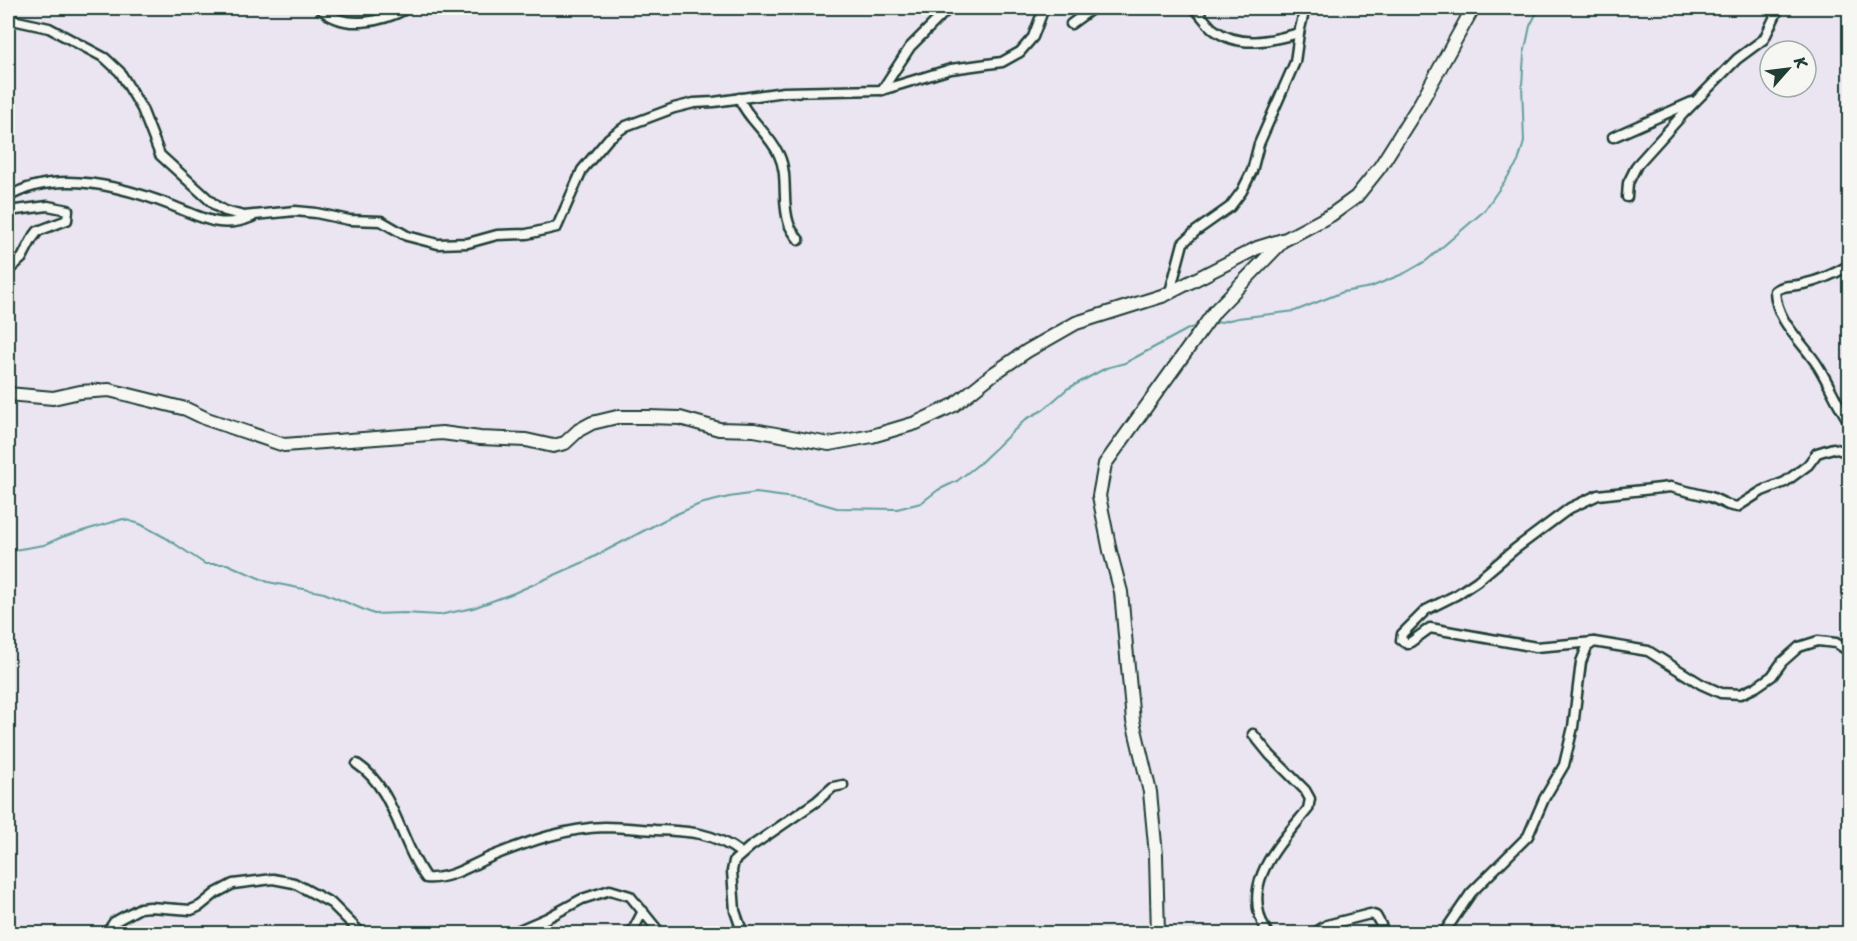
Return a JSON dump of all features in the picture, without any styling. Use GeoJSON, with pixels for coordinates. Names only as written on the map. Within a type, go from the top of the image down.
{"type":"FeatureCollection","features":[{"type":"Feature","properties":{"kind":"street"},"geometry":{"type":"LineString","coordinates":[[320,8],[341,21],[381,19],[408,8]]}},
{"type":"Feature","properties":{"kind":"street"},"geometry":{"type":"LineString","coordinates":[[882,90],[910,47],[949,8]]}},
{"type":"Feature","properties":{"kind":"street"},"geometry":{"type":"LineString","coordinates":[[8,197],[37,186],[70,183],[114,187],[217,222],[237,224],[274,212],[295,211],[348,220],[381,221],[417,239],[448,244],[468,243],[497,235],[527,234],[557,227],[582,170],[617,131],[684,105],[784,92],[882,90],[951,69],[1002,62],[1020,52],[1034,37],[1044,8]]}},
{"type":"Feature","properties":{"kind":"street"},"geometry":{"type":"LineString","coordinates":[[1071,24],[1093,8]]}},
{"type":"Feature","properties":{"kind":"street"},"geometry":{"type":"LineString","coordinates":[[1194,8],[1211,27],[1239,40],[1260,42],[1299,33]]}},
{"type":"Feature","properties":{"kind":"street"},"geometry":{"type":"LineString","coordinates":[[1170,292],[1183,243],[1230,207],[1242,191],[1252,171],[1259,144],[1295,62],[1305,8]]}},
{"type":"Feature","properties":{"kind":"street"},"geometry":{"type":"LineString","coordinates":[[8,394],[53,398],[80,392],[110,390],[186,409],[207,419],[284,446],[442,433],[480,438],[526,440],[553,446],[565,443],[579,430],[592,423],[617,417],[680,418],[719,429],[754,430],[829,444],[872,436],[916,423],[954,405],[1002,368],[1076,323],[1170,292],[1257,248],[1286,239],[1331,215],[1356,197],[1380,167],[1421,102],[1473,8]]}},
{"type":"Feature","properties":{"kind":"street"},"geometry":{"type":"LineString","coordinates":[[1627,197],[1628,183],[1637,165],[1737,59],[1764,39],[1779,8]]}},
{"type":"Feature","properties":{"kind":"street"},"geometry":{"type":"LineString","coordinates":[[8,20],[49,28],[105,58],[126,80],[142,109],[160,155],[216,206],[234,214],[254,217]]}},
{"type":"Feature","properties":{"kind":"street"},"geometry":{"type":"LineString","coordinates":[[739,98],[748,116],[768,138],[779,155],[789,223],[799,240]]}},
{"type":"Feature","properties":{"kind":"street"},"geometry":{"type":"LineString","coordinates":[[1613,137],[1698,99]]}},
{"type":"Feature","properties":{"kind":"street"},"geometry":{"type":"LineString","coordinates":[[8,212],[48,206],[68,210],[67,220],[38,231],[22,258],[8,271]]}},
{"type":"Feature","properties":{"kind":"street"},"geometry":{"type":"LineString","coordinates":[[1158,933],[1156,855],[1150,792],[1133,721],[1121,592],[1099,496],[1105,464],[1215,311],[1268,254],[1286,239]]}},
{"type":"Feature","properties":{"kind":"street"},"geometry":{"type":"LineString","coordinates":[[1850,265],[1803,284],[1781,286],[1775,291],[1775,304],[1792,333],[1816,363],[1838,407],[1850,423]]}},
{"type":"Feature","properties":{"kind":"street"},"geometry":{"type":"LineString","coordinates":[[1850,453],[1833,448],[1817,453],[1808,465],[1785,482],[1762,491],[1737,507],[1711,497],[1670,487],[1598,495],[1569,508],[1477,581],[1426,610],[1402,634],[1401,640],[1408,644],[1430,628],[1536,647],[1594,642],[1648,651],[1701,684],[1721,693],[1741,694],[1772,676],[1782,662],[1799,647],[1818,641],[1836,642],[1850,652]]}},
{"type":"Feature","properties":{"kind":"street"},"geometry":{"type":"LineString","coordinates":[[1443,933],[1471,893],[1528,836],[1544,799],[1564,765],[1573,727],[1581,662],[1587,647],[1594,642]]}},
{"type":"Feature","properties":{"kind":"street"},"geometry":{"type":"LineString","coordinates":[[1253,734],[1270,755],[1305,790],[1310,799],[1308,809],[1269,856],[1257,885],[1258,907],[1263,926],[1268,933]]}},
{"type":"Feature","properties":{"kind":"street"},"geometry":{"type":"LineString","coordinates":[[357,764],[374,776],[410,852],[426,878],[436,879],[462,871],[495,855],[541,838],[602,827],[694,831],[724,842],[741,853]]}},
{"type":"Feature","properties":{"kind":"street"},"geometry":{"type":"LineString","coordinates":[[743,933],[735,911],[732,870],[734,861],[741,853],[818,801],[833,787],[843,785]]}},
{"type":"Feature","properties":{"kind":"street"},"geometry":{"type":"LineString","coordinates":[[106,933],[114,922],[140,908],[191,910],[233,884],[273,879],[294,883],[331,903],[362,933]]}},
{"type":"Feature","properties":{"kind":"street"},"geometry":{"type":"LineString","coordinates":[[510,933],[547,918],[582,899],[610,890],[630,896],[661,933]]}},
{"type":"Feature","properties":{"kind":"street"},"geometry":{"type":"LineString","coordinates":[[631,933],[643,911]]}},
{"type":"Feature","properties":{"kind":"street"},"geometry":{"type":"LineString","coordinates":[[1313,933],[1327,925],[1370,914],[1376,916],[1381,925],[1381,933]]}},
{"type":"Feature","properties":{"kind":"waterway"},"geometry":{"type":"LineString","coordinates":[[1212,324],[1238,318],[1295,311],[1343,292],[1371,287],[1405,273],[1426,261],[1484,211],[1518,162],[1524,142],[1522,85],[1524,54],[1530,26],[1539,8]]}},
{"type":"Feature","properties":{"kind":"waterway"},"geometry":{"type":"LineString","coordinates":[[8,551],[44,545],[62,537],[123,519],[140,524],[166,538],[205,564],[227,564],[268,582],[324,593],[374,614],[439,615],[473,608],[514,593],[584,562],[672,516],[700,504],[729,497],[756,493],[809,500],[837,508],[897,509],[921,503],[938,490],[957,481],[980,463],[1026,419],[1043,410],[1067,389],[1106,368],[1125,363],[1195,327]]}}]}
